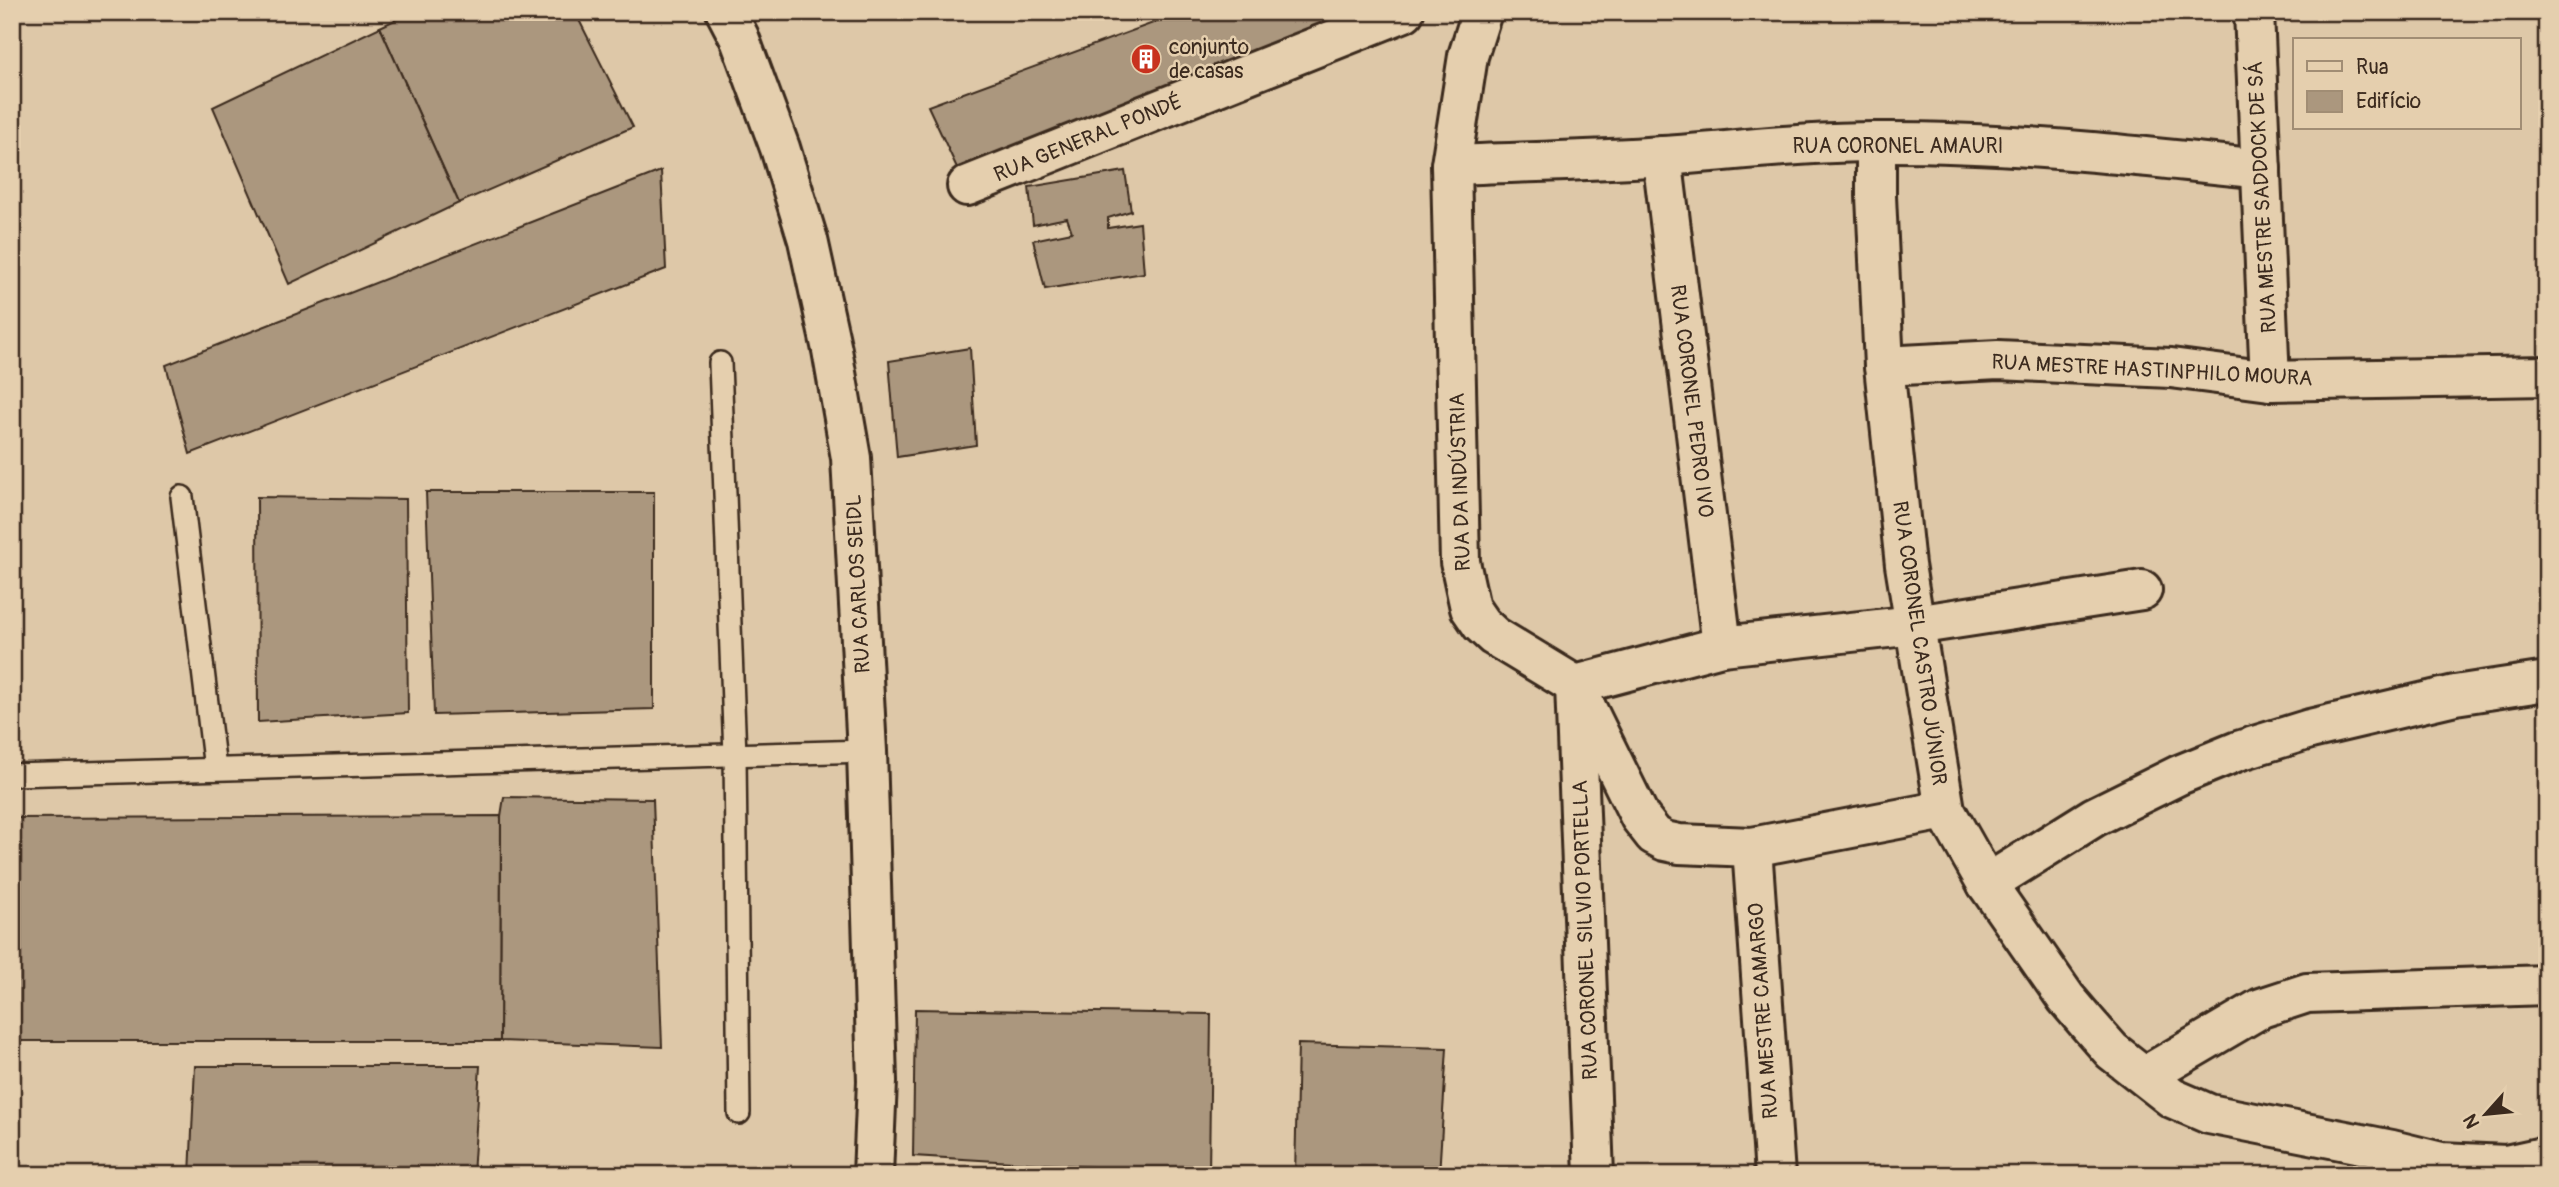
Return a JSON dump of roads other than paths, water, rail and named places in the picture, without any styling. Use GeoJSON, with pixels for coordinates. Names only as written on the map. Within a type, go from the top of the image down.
{"type":"FeatureCollection","features":[{"type":"Feature","properties":{"kind":"street","name":"RUA CARLOS SEIDL"},"geometry":{"type":"LineString","coordinates":[[726,12],[739,37],[780,148],[808,240],[832,350],[851,458],[867,751],[877,1082],[873,1175]]}},
{"type":"Feature","properties":{"kind":"street","name":"RUA GENERAL PONDÉ"},"geometry":{"type":"LineString","coordinates":[[967,186],[1404,12]]}},
{"type":"Feature","properties":{"kind":"street","name":"RUA DA INDÚSTRIA"},"geometry":{"type":"LineString","coordinates":[[1482,12],[1468,56],[1451,165],[1460,562],[1470,608],[1481,624],[1494,636],[1575,685]]}},
{"type":"Feature","properties":{"kind":"street","name":"RUA MESTRE SADDOCK DE SÁ"},"geometry":{"type":"LineString","coordinates":[[2254,12],[2270,381]]}},
{"type":"Feature","properties":{"kind":"street","name":"RUA CORONEL AMAURI"},"geometry":{"type":"LineString","coordinates":[[1451,165],[1662,156],[1814,143],[1876,142],[2119,153],[2261,169]]}},
{"type":"Feature","properties":{"kind":"street","name":"RUA CORONEL CASTRO JÚNIOR"},"geometry":{"type":"LineString","coordinates":[[1876,142],[1884,366],[1905,565],[1945,810],[1987,884],[2088,1026],[2112,1051],[2172,1098],[2209,1114],[2441,1161],[2506,1165],[2547,1156]]}},
{"type":"Feature","properties":{"kind":"street","name":"RUA CORONEL PEDRO IVO"},"geometry":{"type":"LineString","coordinates":[[1662,156],[1722,646]]}},
{"type":"Feature","properties":{"kind":"street","name":"RUA MESTRE HASTINPHILO MOURA"},"geometry":{"type":"LineString","coordinates":[[1884,366],[1998,360],[2171,368],[2270,381],[2547,376]]}},
{"type":"Feature","properties":{"kind":"street"},"geometry":{"type":"LineString","coordinates":[[1945,810],[1752,847],[1665,841],[1654,835],[1640,817],[1575,685],[1722,646],[1915,625],[2142,590]]}},
{"type":"Feature","properties":{"kind":"street"},"geometry":{"type":"LineString","coordinates":[[1987,884],[2094,817],[2179,775],[2238,751],[2310,729],[2455,695],[2547,681]]}},
{"type":"Feature","properties":{"kind":"street","name":"RUA CORONEL SILVIO PORTELLA"},"geometry":{"type":"LineString","coordinates":[[1575,685],[1594,1175]]}},
{"type":"Feature","properties":{"kind":"street","name":"RUA MESTRE CAMARGO"},"geometry":{"type":"LineString","coordinates":[[1752,847],[1775,1175]]}},
{"type":"Feature","properties":{"kind":"street"},"geometry":{"type":"LineString","coordinates":[[2145,1076],[2261,1007],[2307,993],[2547,985]]}},
{"type":"Feature","properties":{"kind":"lane"},"geometry":{"type":"LineString","coordinates":[[720,363],[735,755],[739,1113]]}},
{"type":"Feature","properties":{"kind":"lane"},"geometry":{"type":"LineString","coordinates":[[182,497],[215,769]]}},
{"type":"Feature","properties":{"kind":"lane"},"geometry":{"type":"LineString","coordinates":[[12,775],[867,751]]}},
{"type":"Feature","properties":{"kind":"place","name":"conjunto de casas"},"geometry":{"type":"Point","coordinates":[1146,59]}}]}
